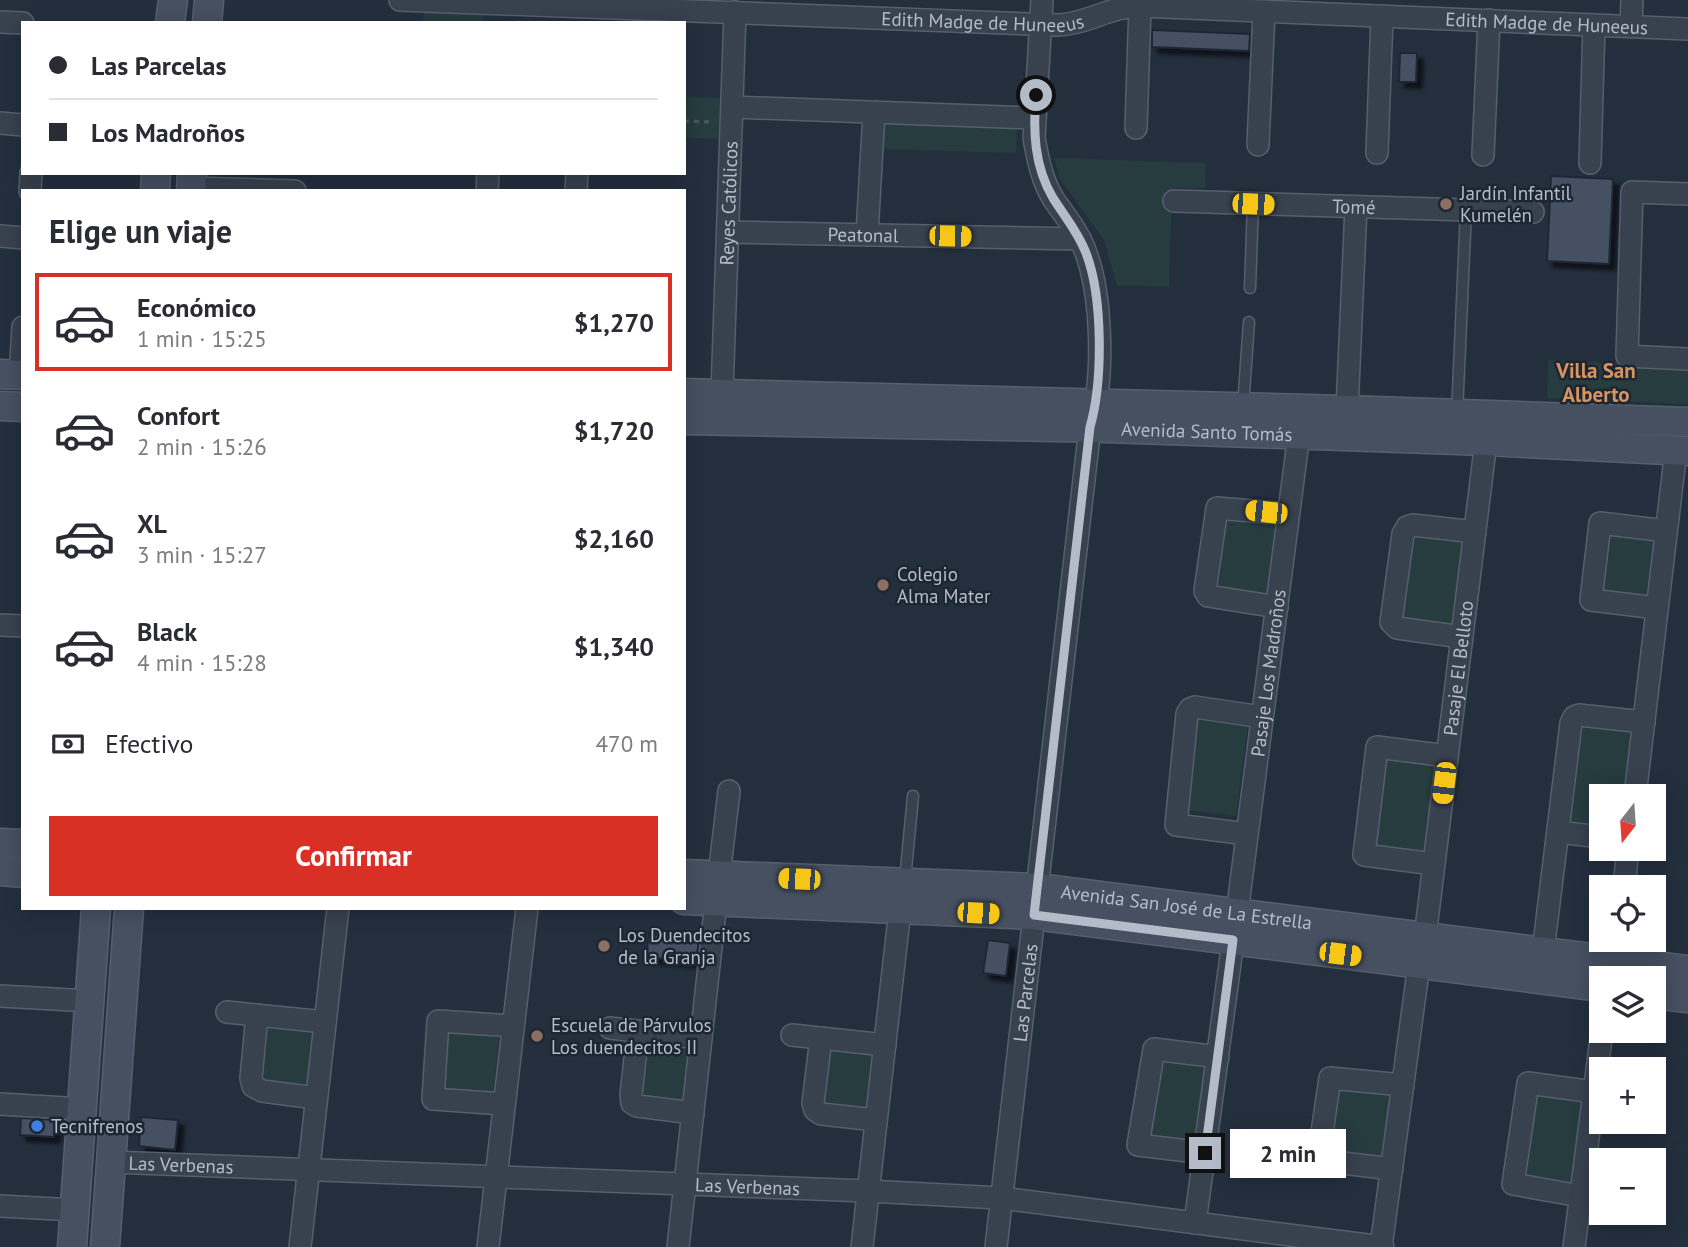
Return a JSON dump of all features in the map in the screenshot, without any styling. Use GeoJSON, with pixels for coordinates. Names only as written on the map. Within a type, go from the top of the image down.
{"type":"FeatureCollection","features":[{"type":"Feature","properties":{"kind":"main road"},"geometry":{"type":"LineString","coordinates":[[170,21],[173,0]]}},
{"type":"Feature","properties":{"kind":"main road"},"geometry":{"type":"LineString","coordinates":[[207,21],[209,0]]}},
{"type":"Feature","properties":{"kind":"main road","name":"Avenida Santo Tomás"},"geometry":{"type":"LineString","coordinates":[[686,393],[1094,415],[1299,434],[1682,450]]}},
{"type":"Feature","properties":{"kind":"main road"},"geometry":{"type":"LineString","coordinates":[[0,406],[21,407]]}},
{"type":"Feature","properties":{"kind":"main road","name":"Avenida Santo Tomás"},"geometry":{"type":"LineString","coordinates":[[686,421],[1094,415],[1243,407],[1688,422]]}},
{"type":"Feature","properties":{"kind":"main road"},"geometry":{"type":"LineString","coordinates":[[0,843],[21,844]]}},
{"type":"Feature","properties":{"kind":"main road"},"geometry":{"type":"LineString","coordinates":[[0,871],[21,873]]}},
{"type":"Feature","properties":{"kind":"main road","name":"Avenida San José de La Estrella"},"geometry":{"type":"LineString","coordinates":[[686,875],[718,889]]}},
{"type":"Feature","properties":{"kind":"main road","name":"Avenida San José de La Estrella"},"geometry":{"type":"LineString","coordinates":[[686,899],[718,889],[1035,902],[1422,951],[1589,985]]}},
{"type":"Feature","properties":{"kind":"main road"},"geometry":{"type":"LineString","coordinates":[[72,1247],[96,910]]}},
{"type":"Feature","properties":{"kind":"main road"},"geometry":{"type":"LineString","coordinates":[[104,1247],[129,910]]}},
{"type":"Feature","properties":{"kind":"main road","name":"Avenida San José de La Estrella"},"geometry":{"type":"LineString","coordinates":[[1422,951],[1589,951]]}},
{"type":"Feature","properties":{"kind":"main road","name":"Avenida San José de La Estrella"},"geometry":{"type":"LineString","coordinates":[[1623,952],[1688,970]]}},
{"type":"Feature","properties":{"kind":"main road"},"geometry":{"type":"LineString","coordinates":[[1666,995],[1688,998]]}},
{"type":"Feature","properties":{"kind":"street","name":"Edith Madge de Huneeus"},"geometry":{"type":"LineString","coordinates":[[400,0],[495,13],[526,2],[583,15],[652,4],[735,12],[770,6],[1041,24],[1073,24],[1114,9],[1140,6],[1202,4],[1264,11],[1309,6],[1382,16],[1414,9],[1489,20],[1688,29]]}},
{"type":"Feature","properties":{"kind":"street","name":"Las Parcelas"},"geometry":{"type":"LineString","coordinates":[[996,1247],[1094,415],[1097,305],[1092,271],[1080,239],[1053,198],[1041,172],[1034,138],[1042,0]]}},
{"type":"Feature","properties":{"kind":"street"},"geometry":{"type":"LineString","coordinates":[[1522,22],[1523,0]]}},
{"type":"Feature","properties":{"kind":"street"},"geometry":{"type":"LineString","coordinates":[[1631,26],[1632,0]]}},
{"type":"Feature","properties":{"kind":"street"},"geometry":{"type":"LineString","coordinates":[[1136,128],[1140,6]]}},
{"type":"Feature","properties":{"kind":"street"},"geometry":{"type":"LineString","coordinates":[[1258,145],[1264,11]]}},
{"type":"Feature","properties":{"kind":"street","name":"Reyes Católicos"},"geometry":{"type":"LineString","coordinates":[[722,394],[735,12]]}},
{"type":"Feature","properties":{"kind":"street"},"geometry":{"type":"LineString","coordinates":[[1377,153],[1382,16]]}},
{"type":"Feature","properties":{"kind":"street"},"geometry":{"type":"LineString","coordinates":[[1483,155],[1489,20]]}},
{"type":"Feature","properties":{"kind":"street"},"geometry":{"type":"LineString","coordinates":[[0,22],[21,23]]}},
{"type":"Feature","properties":{"kind":"street"},"geometry":{"type":"LineString","coordinates":[[1590,163],[1594,24]]}},
{"type":"Feature","properties":{"kind":"street"},"geometry":{"type":"LineString","coordinates":[[867,234],[874,112]]}},
{"type":"Feature","properties":{"kind":"street"},"geometry":{"type":"LineString","coordinates":[[732,114],[874,112],[1034,118]]}},
{"type":"Feature","properties":{"kind":"street"},"geometry":{"type":"LineString","coordinates":[[0,123],[21,125]]}},
{"type":"Feature","properties":{"kind":"street"},"geometry":{"type":"LineString","coordinates":[[191,184],[265,189]]}},
{"type":"Feature","properties":{"kind":"street"},"geometry":{"type":"LineString","coordinates":[[1688,194],[1632,192],[1627,356],[1688,359]]}},
{"type":"Feature","properties":{"kind":"street","name":"Tomé"},"geometry":{"type":"LineString","coordinates":[[1174,201],[1533,212]]}},
{"type":"Feature","properties":{"kind":"street"},"geometry":{"type":"LineString","coordinates":[[1347,410],[1356,207]]}},
{"type":"Feature","properties":{"kind":"street","name":"Peatonal"},"geometry":{"type":"LineString","coordinates":[[727,232],[1080,239]]}},
{"type":"Feature","properties":{"kind":"street"},"geometry":{"type":"LineString","coordinates":[[0,236],[21,238]]}},
{"type":"Feature","properties":{"kind":"street"},"geometry":{"type":"LineString","coordinates":[[14,374],[21,337]]}},
{"type":"Feature","properties":{"kind":"street","name":"Pasaje Los Madroños"},"geometry":{"type":"LineString","coordinates":[[1195,1223],[1299,434]]}},
{"type":"Feature","properties":{"kind":"street","name":"Pasaje El Belloto"},"geometry":{"type":"LineString","coordinates":[[1382,1247],[1434,864],[1486,441]]}},
{"type":"Feature","properties":{"kind":"street"},"geometry":{"type":"LineString","coordinates":[[1636,784],[1666,531],[1682,450]]}},
{"type":"Feature","properties":{"kind":"street"},"geometry":{"type":"LineString","coordinates":[[1277,607],[1205,595],[1211,539],[1215,513],[1220,507],[1289,514]]}},
{"type":"Feature","properties":{"kind":"street"},"geometry":{"type":"LineString","coordinates":[[1657,608],[1591,600],[1592,587],[1600,523],[1666,531]]}},
{"type":"Feature","properties":{"kind":"street"},"geometry":{"type":"LineString","coordinates":[[1462,637],[1397,628],[1391,622],[1407,527],[1475,532]]}},
{"type":"Feature","properties":{"kind":"street"},"geometry":{"type":"LineString","coordinates":[[0,625],[21,626]]}},
{"type":"Feature","properties":{"kind":"street"},"geometry":{"type":"LineString","coordinates":[[1247,834],[1176,825],[1187,715],[1190,709],[1195,708],[1262,717]]}},
{"type":"Feature","properties":{"kind":"street"},"geometry":{"type":"LineString","coordinates":[[1543,952],[1574,717],[1579,715],[1644,722]]}},
{"type":"Feature","properties":{"kind":"street"},"geometry":{"type":"LineString","coordinates":[[1434,864],[1364,855],[1377,747],[1447,756]]}},
{"type":"Feature","properties":{"kind":"street"},"geometry":{"type":"LineString","coordinates":[[678,1247],[729,791]]}},
{"type":"Feature","properties":{"kind":"street"},"geometry":{"type":"LineString","coordinates":[[1558,832],[1589,836]]}},
{"type":"Feature","properties":{"kind":"street"},"geometry":{"type":"LineString","coordinates":[[862,1247],[902,896]]}},
{"type":"Feature","properties":{"kind":"street"},"geometry":{"type":"LineString","coordinates":[[299,1247],[338,910]]}},
{"type":"Feature","properties":{"kind":"street"},"geometry":{"type":"LineString","coordinates":[[488,1247],[527,910]]}},
{"type":"Feature","properties":{"kind":"street"},"geometry":{"type":"LineString","coordinates":[[0,996],[89,1001]]}},
{"type":"Feature","properties":{"kind":"street"},"geometry":{"type":"LineString","coordinates":[[227,1012],[325,1022]]}},
{"type":"Feature","properties":{"kind":"street"},"geometry":{"type":"LineString","coordinates":[[257,1015],[251,1078],[253,1086],[261,1091],[316,1098]]}},
{"type":"Feature","properties":{"kind":"street"},"geometry":{"type":"LineString","coordinates":[[504,1104],[433,1099],[438,1021],[513,1026]]}},
{"type":"Feature","properties":{"kind":"street"},"geometry":{"type":"LineString","coordinates":[[610,1028],[701,1038]]}},
{"type":"Feature","properties":{"kind":"street"},"geometry":{"type":"LineString","coordinates":[[638,1031],[632,1103],[637,1106],[693,1113]]}},
{"type":"Feature","properties":{"kind":"street"},"geometry":{"type":"LineString","coordinates":[[792,1035],[885,1045]]}},
{"type":"Feature","properties":{"kind":"street"},"geometry":{"type":"LineString","coordinates":[[821,1038],[813,1103],[815,1110],[821,1114],[876,1120]]}},
{"type":"Feature","properties":{"kind":"street"},"geometry":{"type":"LineString","coordinates":[[1205,1153],[1138,1145],[1154,1049],[1218,1057]]}},
{"type":"Feature","properties":{"kind":"street"},"geometry":{"type":"LineString","coordinates":[[1392,1169],[1318,1160],[1330,1078],[1403,1085]]}},
{"type":"Feature","properties":{"kind":"street"},"geometry":{"type":"LineString","coordinates":[[1580,1196],[1513,1184],[1528,1083],[1589,1091]]}},
{"type":"Feature","properties":{"kind":"street"},"geometry":{"type":"LineString","coordinates":[[0,1104],[82,1109]]}},
{"type":"Feature","properties":{"kind":"street"},"geometry":{"type":"LineString","coordinates":[[1574,1247],[1589,1129]]}},
{"type":"Feature","properties":{"kind":"street","name":"Las Verbenas"},"geometry":{"type":"LineString","coordinates":[[111,1162],[685,1183],[1000,1198],[1382,1247]]}},
{"type":"Feature","properties":{"kind":"street"},"geometry":{"type":"LineString","coordinates":[[0,1206],[75,1210]]}},
{"type":"Feature","properties":{"kind":"lane"},"geometry":{"type":"LineString","coordinates":[[1251,288],[1253,204]]}},
{"type":"Feature","properties":{"kind":"lane"},"geometry":{"type":"LineString","coordinates":[[1457,414],[1466,210]]}},
{"type":"Feature","properties":{"kind":"lane"},"geometry":{"type":"LineString","coordinates":[[1243,407],[1249,322]]}},
{"type":"Feature","properties":{"kind":"lane"},"geometry":{"type":"LineString","coordinates":[[902,896],[913,796]]}},
{"type":"Feature","properties":{"kind":"path"},"geometry":{"type":"LineString","coordinates":[[686,121],[732,114]]}},
{"type":"Feature","properties":{"kind":"green space"},"geometry":{"type":"Polygon","coordinates":[[[424,6],[484,8],[483,21],[423,21],[424,6]]]}},
{"type":"Feature","properties":{"kind":"green space"},"geometry":{"type":"Polygon","coordinates":[[[686,97],[723,98],[722,139],[686,138],[686,97]]]}},
{"type":"Feature","properties":{"kind":"green space"},"geometry":{"type":"Polygon","coordinates":[[[882,117],[1017,122],[1016,153],[881,149],[882,117]]]}},
{"type":"Feature","properties":{"kind":"green space"},"geometry":{"type":"Polygon","coordinates":[[[1054,158],[1206,163],[1205,188],[1172,188],[1169,287],[1117,285],[1104,240],[1060,179],[1054,158]]]}},
{"type":"Feature","properties":{"kind":"green space"},"geometry":{"type":"Polygon","coordinates":[[[1548,360],[1688,366],[1688,404],[1547,398],[1548,360]]]}},
{"type":"Feature","properties":{"kind":"green space"},"geometry":{"type":"Polygon","coordinates":[[[1227,513],[1276,519],[1267,597],[1218,591],[1227,513]]]}},
{"type":"Feature","properties":{"kind":"green space"},"geometry":{"type":"Polygon","coordinates":[[[1409,534],[1471,543],[1459,628],[1398,620],[1409,534]]]}},
{"type":"Feature","properties":{"kind":"green space"},"geometry":{"type":"Polygon","coordinates":[[[1610,534],[1655,539],[1648,601],[1603,596],[1610,534]]]}},
{"type":"Feature","properties":{"kind":"green space"},"geometry":{"type":"Polygon","coordinates":[[[1196,717],[1248,723],[1236,816],[1184,810],[1196,717]]]}},
{"type":"Feature","properties":{"kind":"green space"},"geometry":{"type":"Polygon","coordinates":[[[1583,726],[1631,733],[1625,784],[1589,784],[1589,832],[1569,829],[1583,726]]]}},
{"type":"Feature","properties":{"kind":"green space"},"geometry":{"type":"Polygon","coordinates":[[[1386,756],[1444,764],[1432,855],[1374,848],[1386,756]]]}},
{"type":"Feature","properties":{"kind":"green space"},"geometry":{"type":"Polygon","coordinates":[[[261,1026],[317,1028],[310,1088],[260,1085],[261,1026]]]}},
{"type":"Feature","properties":{"kind":"green space"},"geometry":{"type":"Polygon","coordinates":[[[455,1030],[499,1034],[493,1098],[451,1095],[444,1088],[446,1040],[455,1030]]]}},
{"type":"Feature","properties":{"kind":"green space"},"geometry":{"type":"Polygon","coordinates":[[[646,1037],[690,1042],[689,1102],[638,1102],[646,1037]]]}},
{"type":"Feature","properties":{"kind":"green space"},"geometry":{"type":"Polygon","coordinates":[[[830,1046],[878,1055],[871,1107],[863,1113],[822,1109],[830,1046]]]}},
{"type":"Feature","properties":{"kind":"green space"},"geometry":{"type":"Polygon","coordinates":[[[1162,1060],[1207,1069],[1204,1143],[1146,1143],[1162,1060]]]}},
{"type":"Feature","properties":{"kind":"green space"},"geometry":{"type":"Polygon","coordinates":[[[1336,1083],[1397,1091],[1386,1164],[1326,1156],[1336,1083]]]}},
{"type":"Feature","properties":{"kind":"green space"},"geometry":{"type":"Polygon","coordinates":[[[1532,1093],[1589,1101],[1580,1190],[1521,1182],[1532,1093]]]}},
{"type":"Feature","properties":{"kind":"building"},"geometry":{"type":"Polygon","coordinates":[[[1152,30],[1250,34],[1249,51],[1152,47],[1152,30]]]}},
{"type":"Feature","properties":{"kind":"building"},"geometry":{"type":"Polygon","coordinates":[[[1400,53],[1417,53],[1416,82],[1399,82],[1400,53]]]}},
{"type":"Feature","properties":{"kind":"building"},"geometry":{"type":"Polygon","coordinates":[[[1551,176],[1613,179],[1609,264],[1547,261],[1551,176]]]}},
{"type":"Feature","properties":{"kind":"building"},"geometry":{"type":"Polygon","coordinates":[[[649,934],[699,939],[696,962],[646,957],[649,934]]]}},
{"type":"Feature","properties":{"kind":"building"},"geometry":{"type":"Polygon","coordinates":[[[988,940],[1010,943],[1006,976],[983,973],[988,940]]]}},
{"type":"Feature","properties":{"kind":"building"},"geometry":{"type":"Polygon","coordinates":[[[141,1117],[178,1120],[175,1150],[139,1146],[141,1117]]]}},
{"type":"Feature","properties":{"kind":"building","name":"Tecnifrenos"},"geometry":{"type":"Polygon","coordinates":[[[21,1118],[55,1120],[54,1137],[20,1135],[21,1118]]]}},
{"type":"Feature","properties":{"kind":"place","name":"Jardín Infantil Kumelén"},"geometry":{"type":"Point","coordinates":[1446,204]}},
{"type":"Feature","properties":{"kind":"place","name":"Colegio Alma Mater"},"geometry":{"type":"Point","coordinates":[883,585]}},
{"type":"Feature","properties":{"kind":"place","name":"Los Duendecitos de la Granja"},"geometry":{"type":"Point","coordinates":[604,946]}},
{"type":"Feature","properties":{"kind":"place","name":"Escuela de Párvulos Los duendecitos II"},"geometry":{"type":"Point","coordinates":[537,1036]}},
{"type":"Feature","properties":{"kind":"place","name":"Tecnifrenos"},"geometry":{"type":"Point","coordinates":[37,1126]}},
{"type":"Feature","properties":{"kind":"district","name":"Villa San Alberto"},"geometry":{"type":"Point","coordinates":[1596,383]}},
{"type":"Feature","properties":{"kind":"route"},"geometry":{"type":"LineString","coordinates":[[1036,95],[1034,138],[1041,172],[1053,198],[1075,229],[1092,271],[1097,305],[1098,357],[1097,404],[1090,427],[1034,915],[1233,940],[1205,1153]]}}]}
